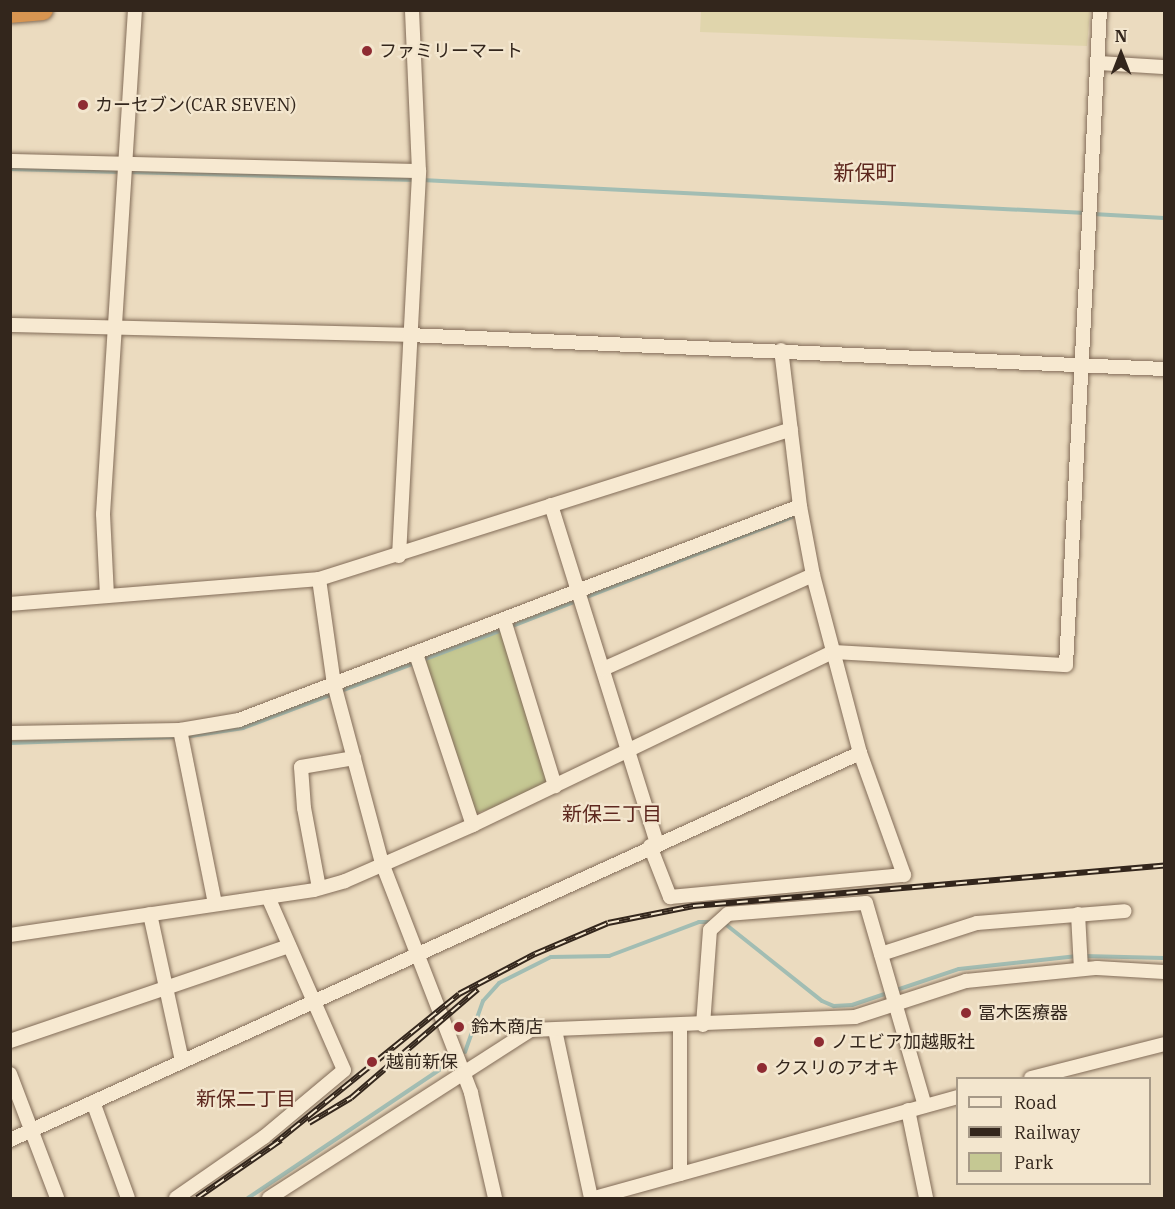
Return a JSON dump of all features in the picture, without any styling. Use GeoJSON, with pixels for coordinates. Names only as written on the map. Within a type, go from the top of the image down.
{"type":"FeatureCollection","features":[{"type":"Feature","properties":{"kind":"highway"},"geometry":{"type":"LineString","coordinates":[[10,13],[43,10]]}},
{"type":"Feature","properties":{"kind":"street"},"geometry":{"type":"LineString","coordinates":[[107,596],[103,514],[135,10]]}},
{"type":"Feature","properties":{"kind":"street"},"geometry":{"type":"LineString","coordinates":[[399,556],[419,171],[412,10]]}},
{"type":"Feature","properties":{"kind":"street"},"geometry":{"type":"LineString","coordinates":[[10,935],[318,888],[473,825],[629,752],[832,652],[1066,665],[1100,10]]}},
{"type":"Feature","properties":{"kind":"street"},"geometry":{"type":"LineString","coordinates":[[1098,63],[1164,67]]}},
{"type":"Feature","properties":{"kind":"street"},"geometry":{"type":"LineString","coordinates":[[10,161],[419,171]]}},
{"type":"Feature","properties":{"kind":"street"},"geometry":{"type":"LineString","coordinates":[[10,325],[409,334],[1164,369]]}},
{"type":"Feature","properties":{"kind":"street"},"geometry":{"type":"LineString","coordinates":[[551,505],[629,752],[670,897],[904,875],[860,753],[813,575],[800,506],[781,350]]}},
{"type":"Feature","properties":{"kind":"street"},"geometry":{"type":"LineString","coordinates":[[10,604],[319,579],[399,556],[791,429]]}},
{"type":"Feature","properties":{"kind":"street"},"geometry":{"type":"LineString","coordinates":[[10,733],[180,730],[239,720],[800,506]]}},
{"type":"Feature","properties":{"kind":"street"},"geometry":{"type":"LineString","coordinates":[[603,669],[813,575]]}},
{"type":"Feature","properties":{"kind":"street"},"geometry":{"type":"LineString","coordinates":[[319,579],[334,684],[382,863],[471,1093],[495,1198]]}},
{"type":"Feature","properties":{"kind":"street"},"geometry":{"type":"LineString","coordinates":[[504,620],[555,786]]}},
{"type":"Feature","properties":{"kind":"street"},"geometry":{"type":"LineString","coordinates":[[416,654],[473,825]]}},
{"type":"Feature","properties":{"kind":"street"},"geometry":{"type":"LineString","coordinates":[[180,730],[215,904]]}},
{"type":"Feature","properties":{"kind":"street"},"geometry":{"type":"LineString","coordinates":[[10,1140],[312,1000],[860,753]]}},
{"type":"Feature","properties":{"kind":"street"},"geometry":{"type":"LineString","coordinates":[[318,888],[303,808],[301,767],[354,759]]}},
{"type":"Feature","properties":{"kind":"street"},"geometry":{"type":"LineString","coordinates":[[176,1198],[264,1137],[344,1070],[268,897]]}},
{"type":"Feature","properties":{"kind":"street"},"geometry":{"type":"LineString","coordinates":[[703,1025],[710,930],[728,914],[866,903],[925,1106]]}},
{"type":"Feature","properties":{"kind":"street"},"geometry":{"type":"LineString","coordinates":[[881,954],[978,923],[1125,911]]}},
{"type":"Feature","properties":{"kind":"street"},"geometry":{"type":"LineString","coordinates":[[150,914],[182,1061]]}},
{"type":"Feature","properties":{"kind":"street"},"geometry":{"type":"LineString","coordinates":[[1078,915],[1081,969]]}},
{"type":"Feature","properties":{"kind":"street"},"geometry":{"type":"LineString","coordinates":[[10,1041],[289,946]]}},
{"type":"Feature","properties":{"kind":"street"},"geometry":{"type":"LineString","coordinates":[[269,1198],[531,1030],[680,1026],[855,1017],[966,981],[1081,969],[1164,972]]}},
{"type":"Feature","properties":{"kind":"street"},"geometry":{"type":"LineString","coordinates":[[680,1026],[680,1174]]}},
{"type":"Feature","properties":{"kind":"street"},"geometry":{"type":"LineString","coordinates":[[555,1030],[592,1198],[956,1098]]}},
{"type":"Feature","properties":{"kind":"street"},"geometry":{"type":"LineString","coordinates":[[1035,1077],[1164,1044]]}},
{"type":"Feature","properties":{"kind":"street"},"geometry":{"type":"LineString","coordinates":[[10,1074],[57,1198]]}},
{"type":"Feature","properties":{"kind":"street"},"geometry":{"type":"LineString","coordinates":[[93,1102],[128,1198]]}},
{"type":"Feature","properties":{"kind":"street"},"geometry":{"type":"LineString","coordinates":[[908,1110],[926,1198]]}},
{"type":"Feature","properties":{"kind":"shaded area"},"geometry":{"type":"Polygon","coordinates":[[[701,10],[1090,11],[1087,46],[700,32],[701,10]]]}},
{"type":"Feature","properties":{"kind":"green space"},"geometry":{"type":"Polygon","coordinates":[[[502,630],[556,786],[472,815],[418,659],[502,630]]]}},
{"type":"Feature","properties":{"kind":"waterway"},"geometry":{"type":"LineString","coordinates":[[10,169],[121,172]]}},
{"type":"Feature","properties":{"kind":"waterway"},"geometry":{"type":"LineString","coordinates":[[128,172],[415,180]]}},
{"type":"Feature","properties":{"kind":"waterway"},"geometry":{"type":"LineString","coordinates":[[422,180],[1086,213]]}},
{"type":"Feature","properties":{"kind":"waterway"},"geometry":{"type":"LineString","coordinates":[[1093,214],[1164,218]]}},
{"type":"Feature","properties":{"kind":"waterway"},"geometry":{"type":"LineString","coordinates":[[510,627],[792,517]]}},
{"type":"Feature","properties":{"kind":"waterway"},"geometry":{"type":"LineString","coordinates":[[184,737],[243,728],[503,630]]}},
{"type":"Feature","properties":{"kind":"waterway"},"geometry":{"type":"LineString","coordinates":[[10,743],[177,737]]}},
{"type":"Feature","properties":{"kind":"waterway"},"geometry":{"type":"LineString","coordinates":[[465,1052],[483,1001],[499,983],[551,957],[609,956],[699,922],[714,922]]}},
{"type":"Feature","properties":{"kind":"waterway"},"geometry":{"type":"LineString","coordinates":[[724,923],[822,1001],[834,1006],[852,1005],[959,969],[1077,956]]}},
{"type":"Feature","properties":{"kind":"waterway"},"geometry":{"type":"LineString","coordinates":[[1084,956],[1164,958]]}},
{"type":"Feature","properties":{"kind":"waterway"},"geometry":{"type":"LineString","coordinates":[[248,1198],[451,1062]]}},
{"type":"Feature","properties":{"kind":"railway"},"geometry":{"type":"LineString","coordinates":[[274,1144],[459,994],[535,954],[608,923],[693,906],[1164,866]]}},
{"type":"Feature","properties":{"kind":"railway"},"geometry":{"type":"LineString","coordinates":[[309,1123],[351,1098],[478,989]]}},
{"type":"Feature","properties":{"kind":"railway"},"geometry":{"type":"LineString","coordinates":[[197,1198],[281,1140]]}},
{"type":"Feature","properties":{"kind":"place","name":"ファミリーマート"},"geometry":{"type":"Point","coordinates":[367,51]}},
{"type":"Feature","properties":{"kind":"place","name":"カーセブン(CAR SEVEN)"},"geometry":{"type":"Point","coordinates":[83,105]}},
{"type":"Feature","properties":{"kind":"place","name":"冨木医療器"},"geometry":{"type":"Point","coordinates":[966,1013]}},
{"type":"Feature","properties":{"kind":"place","name":"鈴木商店"},"geometry":{"type":"Point","coordinates":[459,1027]}},
{"type":"Feature","properties":{"kind":"place","name":"ノエビア加越販社"},"geometry":{"type":"Point","coordinates":[819,1042]}},
{"type":"Feature","properties":{"kind":"place","name":"越前新保"},"geometry":{"type":"Point","coordinates":[372,1062]}},
{"type":"Feature","properties":{"kind":"place","name":"クスリのアオキ"},"geometry":{"type":"Point","coordinates":[762,1068]}},
{"type":"Feature","properties":{"kind":"district","name":"新保町"},"geometry":{"type":"Point","coordinates":[865,172]}},
{"type":"Feature","properties":{"kind":"district","name":"新保三丁目"},"geometry":{"type":"Point","coordinates":[612,813]}},
{"type":"Feature","properties":{"kind":"district","name":"新保二丁目"},"geometry":{"type":"Point","coordinates":[246,1098]}}]}
